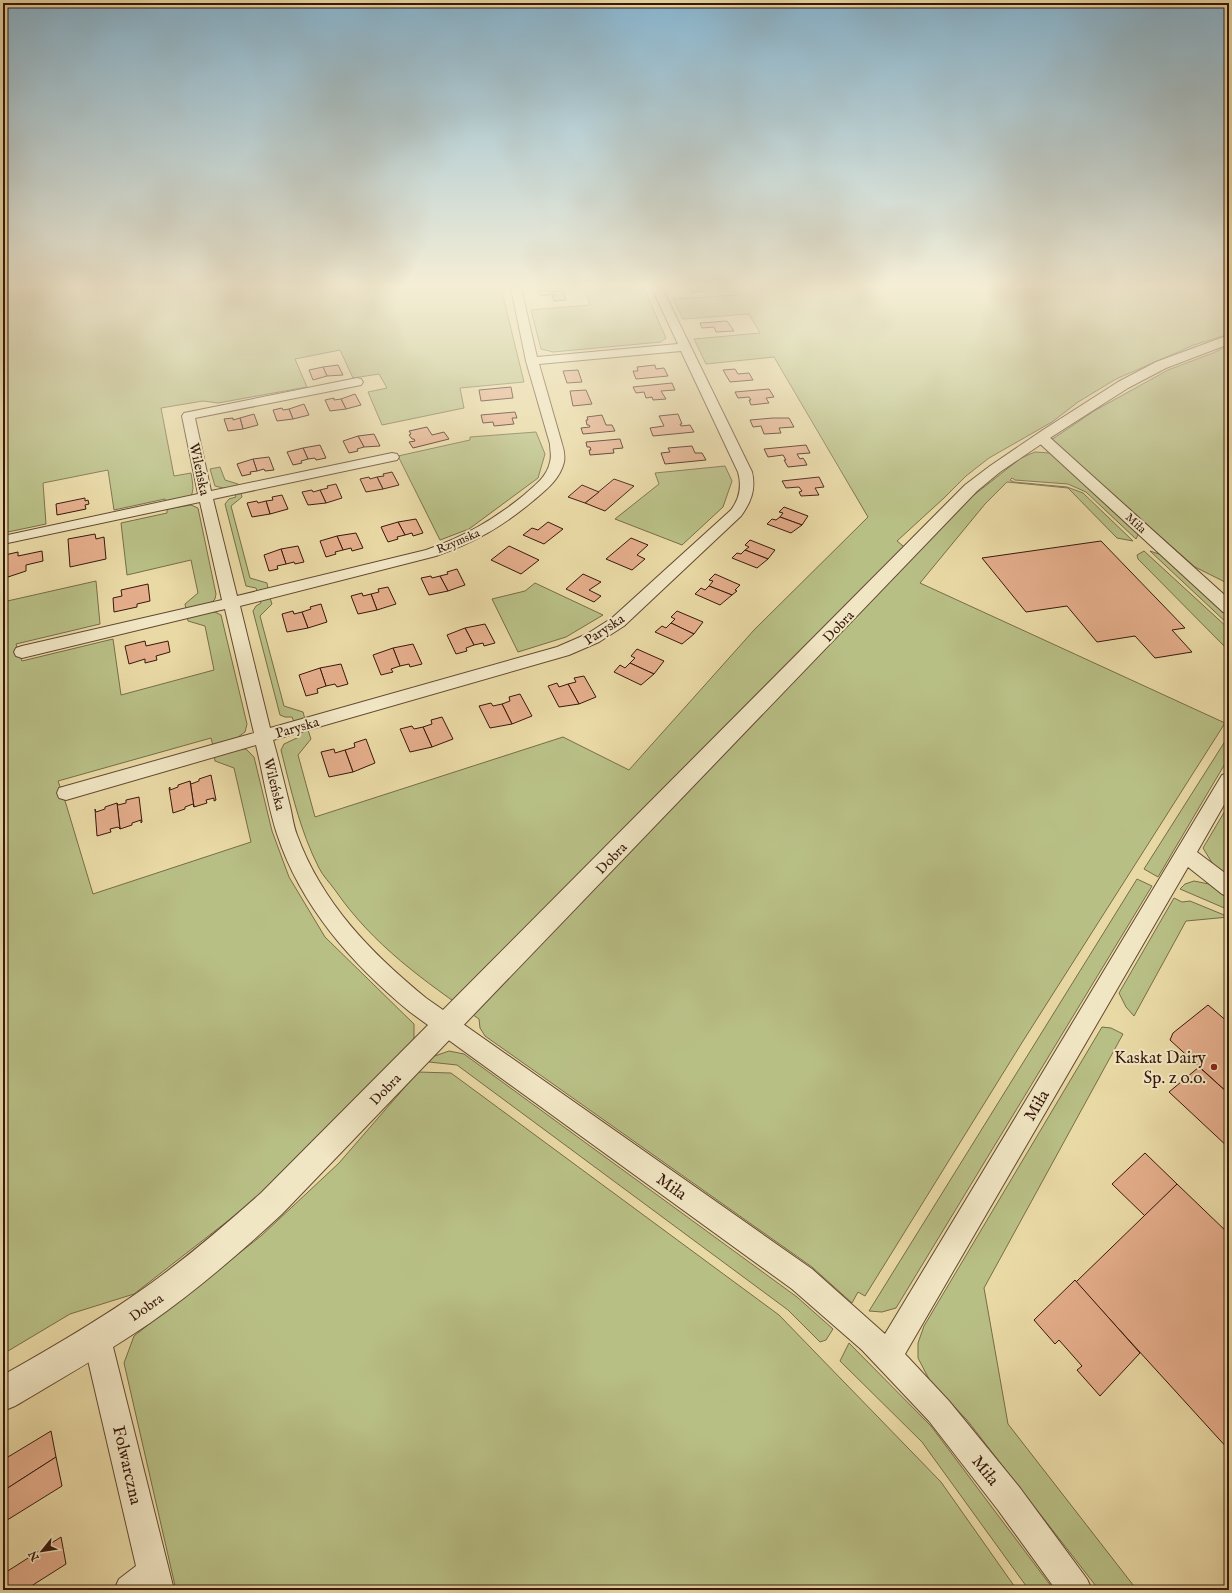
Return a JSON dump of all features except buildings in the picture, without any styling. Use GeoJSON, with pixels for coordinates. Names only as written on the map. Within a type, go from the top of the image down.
{"type":"FeatureCollection","features":[{"type":"Feature","properties":{"kind":"street","name":"Rzymska"},"geometry":{"type":"LineString","coordinates":[[22,652],[231,603],[440,550],[488,528],[533,495],[551,476],[555,469],[558,456],[556,444],[532,362]]}},
{"type":"Feature","properties":{"kind":"street","name":"Paryska"},"geometry":{"type":"LineString","coordinates":[[66,793],[563,651],[606,631],[736,513],[745,499],[747,492],[747,479],[745,472],[691,362]]}},
{"type":"Feature","properties":{"kind":"street","name":"Dobra"},"geometry":{"type":"LineString","coordinates":[[3,1394],[97,1339],[167,1292],[214,1256],[255,1220],[447,1026],[971,488],[995,469],[1086,407],[1142,375],[1170,362]]}},
{"type":"Feature","properties":{"kind":"street","name":"Wileńska"},"geometry":{"type":"LineString","coordinates":[[357,382],[188,416],[262,736],[287,834],[298,863],[313,892],[332,920],[370,964],[398,989],[447,1026]]}},
{"type":"Feature","properties":{"kind":"street","name":"Miła"},"geometry":{"type":"LineString","coordinates":[[1042,438],[1229,608]]}},
{"type":"Feature","properties":{"kind":"street"},"geometry":{"type":"LineString","coordinates":[[3,540],[206,498],[392,457]]}},
{"type":"Feature","properties":{"kind":"street","name":"Miła"},"geometry":{"type":"LineString","coordinates":[[888,1356],[1229,780]]}},
{"type":"Feature","properties":{"kind":"street"},"geometry":{"type":"LineString","coordinates":[[1185,854],[1229,888]]}},
{"type":"Feature","properties":{"kind":"street","name":"Miła"},"geometry":{"type":"LineString","coordinates":[[447,1026],[802,1279],[872,1340],[939,1411],[1009,1499],[1076,1590]]}},
{"type":"Feature","properties":{"kind":"street","name":"Folwarczna"},"geometry":{"type":"LineString","coordinates":[[97,1339],[147,1584]]}},
{"type":"Feature","properties":{"kind":"green space"},"geometry":{"type":"Polygon","coordinates":[[[3,362],[296,362],[307,387],[218,403],[203,401],[161,408],[174,476],[191,473],[193,489],[190,496],[187,498],[166,503],[165,499],[114,510],[108,470],[43,483],[46,524],[3,533],[3,362]]]}},
{"type":"Feature","properties":{"kind":"green space"},"geometry":{"type":"Polygon","coordinates":[[[346,362],[519,362],[524,382],[460,388],[464,408],[382,425],[368,392],[387,388],[379,374],[353,378],[346,362]]]}},
{"type":"Feature","properties":{"kind":"green space"},"geometry":{"type":"Polygon","coordinates":[[[705,362],[722,362],[706,364],[705,362]]]}},
{"type":"Feature","properties":{"kind":"green space"},"geometry":{"type":"Polygon","coordinates":[[[777,362],[1154,362],[1116,379],[1078,402],[1052,422],[989,458],[966,476],[897,541],[914,555],[974,495],[1021,458],[1035,452],[1050,453],[1137,531],[1138,535],[1136,539],[1086,492],[1068,484],[1015,480],[1012,478],[1010,480],[1014,482],[1067,487],[1083,493],[1133,541],[1117,538],[1068,488],[1007,482],[985,504],[920,583],[1225,723],[1023,1041],[865,1296],[858,1292],[852,1303],[812,1267],[485,1036],[480,1028],[479,1019],[419,976],[383,945],[350,910],[319,868],[301,825],[281,750],[284,744],[299,737],[298,733],[308,730],[311,739],[298,755],[315,817],[563,737],[629,770],[754,630],[868,517],[777,362]]]}},
{"type":"Feature","properties":{"kind":"green space"},"geometry":{"type":"Polygon","coordinates":[[[1188,362],[1229,362],[1229,586],[1223,581],[1195,567],[1051,440],[1094,411],[1168,370],[1188,362]]]}},
{"type":"Feature","properties":{"kind":"green space"},"geometry":{"type":"Polygon","coordinates":[[[536,432],[545,454],[538,478],[469,529],[440,540],[398,456],[470,440],[470,437],[536,432]]]}},
{"type":"Feature","properties":{"kind":"green space"},"geometry":{"type":"Polygon","coordinates":[[[725,466],[732,481],[723,507],[682,545],[615,519],[659,484],[655,473],[725,466]]]}},
{"type":"Feature","properties":{"kind":"green space"},"geometry":{"type":"Polygon","coordinates":[[[220,467],[225,480],[238,484],[239,487],[223,488],[215,486],[210,469],[220,467]]]}},
{"type":"Feature","properties":{"kind":"green space"},"geometry":{"type":"Polygon","coordinates":[[[241,493],[242,497],[231,506],[250,578],[267,583],[268,589],[257,591],[256,588],[246,586],[225,504],[229,499],[236,497],[235,495],[241,493]]]}},
{"type":"Feature","properties":{"kind":"green space"},"geometry":{"type":"Polygon","coordinates":[[[191,505],[198,508],[216,594],[215,599],[212,602],[186,609],[185,604],[198,593],[191,560],[127,575],[121,523],[167,513],[167,509],[191,505]]]}},
{"type":"Feature","properties":{"kind":"green space"},"geometry":{"type":"Polygon","coordinates":[[[1144,551],[1229,629],[1229,651],[1138,559],[1137,555],[1144,551]]]}},
{"type":"Feature","properties":{"kind":"green space"},"geometry":{"type":"Polygon","coordinates":[[[1150,551],[1165,556],[1229,616],[1229,625],[1150,551]]]}},
{"type":"Feature","properties":{"kind":"green space"},"geometry":{"type":"Polygon","coordinates":[[[96,581],[100,624],[16,644],[22,661],[113,639],[121,695],[214,670],[205,626],[188,621],[187,617],[207,612],[215,612],[221,615],[247,724],[245,732],[234,740],[213,746],[211,738],[58,781],[93,894],[251,842],[234,768],[215,761],[214,755],[239,749],[246,749],[254,757],[272,831],[289,877],[325,937],[414,1024],[414,1040],[261,1195],[134,1294],[70,1314],[3,1354],[3,602],[96,581]]]}},
{"type":"Feature","properties":{"kind":"green space"},"geometry":{"type":"Polygon","coordinates":[[[535,583],[603,615],[566,637],[518,652],[492,599],[525,591],[535,583]]]}},
{"type":"Feature","properties":{"kind":"green space"},"geometry":{"type":"Polygon","coordinates":[[[270,598],[272,604],[260,616],[284,706],[303,712],[305,719],[294,722],[292,717],[280,715],[253,611],[256,606],[261,603],[260,600],[270,598]]]}},
{"type":"Feature","properties":{"kind":"green space"},"geometry":{"type":"Polygon","coordinates":[[[1229,735],[1229,757],[1158,877],[1144,869],[1229,735]]]}},
{"type":"Feature","properties":{"kind":"green space"},"geometry":{"type":"Polygon","coordinates":[[[1229,804],[1229,877],[1214,866],[1203,848],[1229,804]]]}},
{"type":"Feature","properties":{"kind":"green space"},"geometry":{"type":"Polygon","coordinates":[[[1137,879],[1152,886],[896,1308],[882,1312],[869,1311],[1137,879]]]}},
{"type":"Feature","properties":{"kind":"green space"},"geometry":{"type":"Polygon","coordinates":[[[1194,881],[1209,884],[1229,897],[1229,910],[1180,889],[1185,884],[1194,881]]]}},
{"type":"Feature","properties":{"kind":"green space"},"geometry":{"type":"Polygon","coordinates":[[[1174,898],[1182,902],[1190,901],[1229,917],[1186,921],[1134,1016],[1126,1007],[1119,993],[1174,898]]]}},
{"type":"Feature","properties":{"kind":"green space"},"geometry":{"type":"Polygon","coordinates":[[[1102,1027],[1111,1028],[1123,1034],[984,1288],[1008,1424],[1137,1590],[1099,1590],[967,1420],[930,1381],[918,1358],[918,1343],[924,1326],[1102,1027]]]}},
{"type":"Feature","properties":{"kind":"green space"},"geometry":{"type":"Polygon","coordinates":[[[449,1051],[464,1054],[797,1297],[833,1329],[826,1340],[820,1342],[788,1310],[457,1065],[429,1062],[432,1057],[449,1051]]]}},
{"type":"Feature","properties":{"kind":"green space"},"geometry":{"type":"Polygon","coordinates":[[[418,1072],[451,1073],[779,1315],[941,1482],[1017,1590],[176,1590],[124,1363],[134,1336],[261,1236],[339,1163],[418,1072]]]}},
{"type":"Feature","properties":{"kind":"green space"},"geometry":{"type":"Polygon","coordinates":[[[849,1343],[931,1426],[1054,1590],[1029,1590],[922,1442],[840,1361],[849,1343]]]}},
{"type":"Feature","properties":{"kind":"place","name":"Kaskat Dairy Sp. z o.o."},"geometry":{"type":"Point","coordinates":[1214,1067]}}]}
